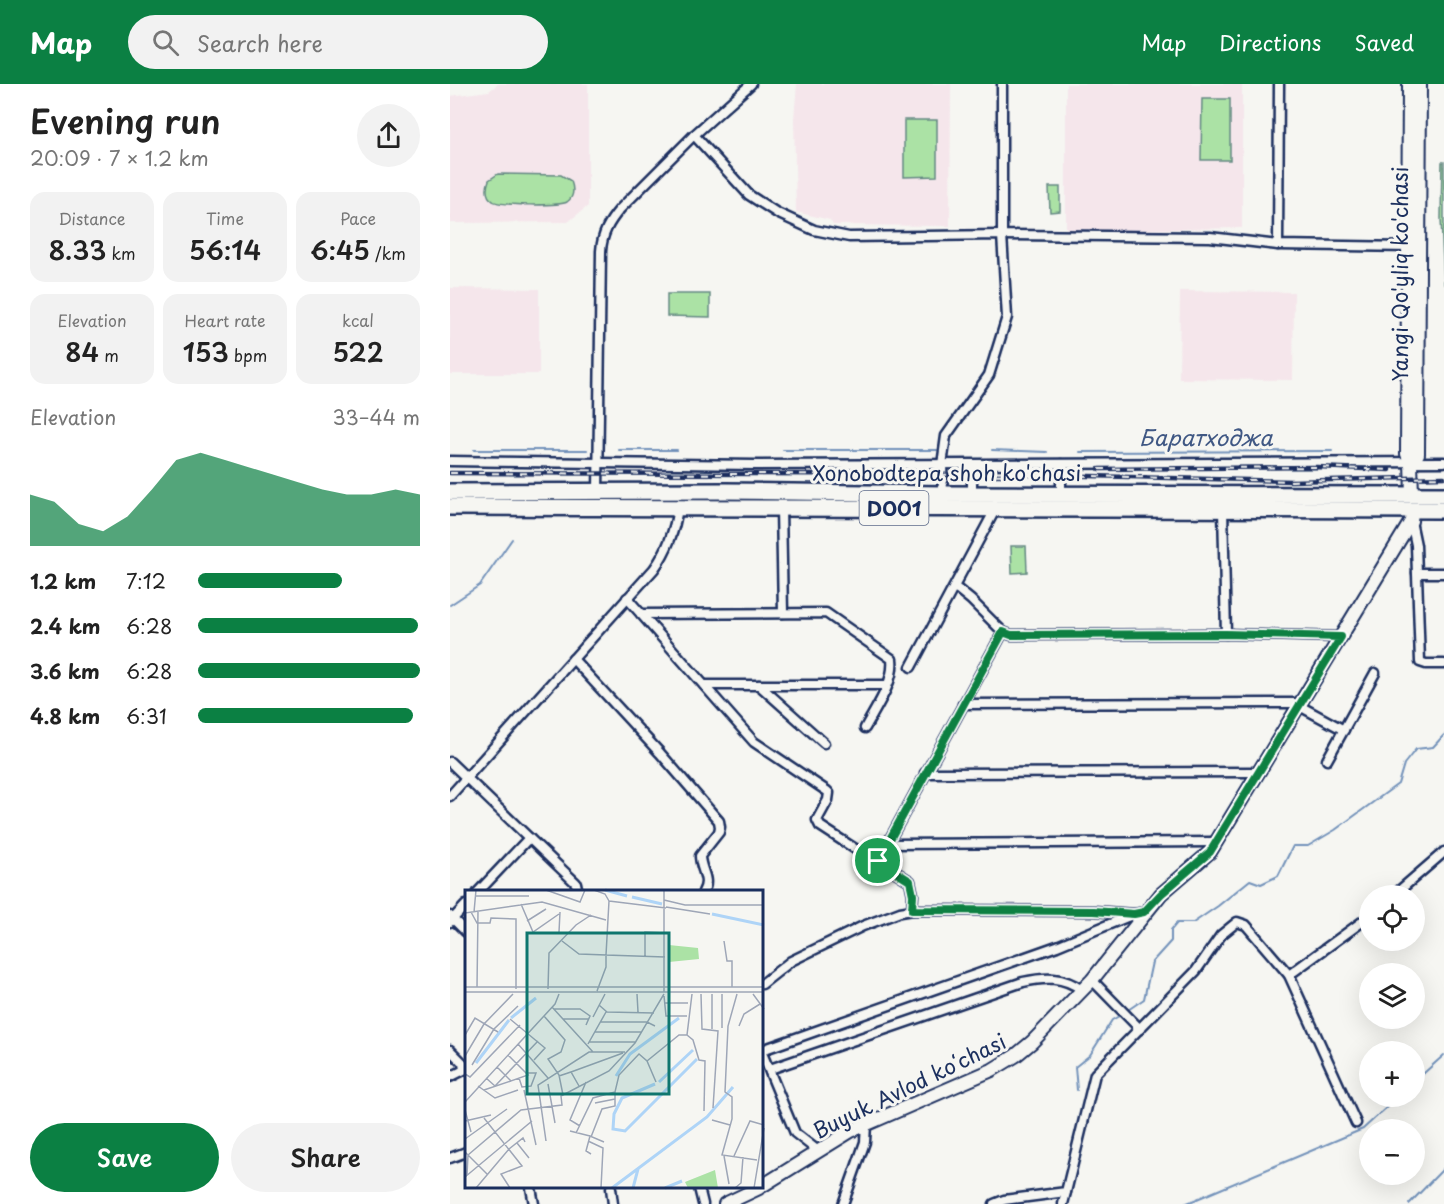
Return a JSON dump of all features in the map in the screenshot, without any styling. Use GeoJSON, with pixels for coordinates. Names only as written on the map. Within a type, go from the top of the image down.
{"type":"FeatureCollection","features":[{"type":"Feature","properties":{"kind":"highway","name":"Xonobodtepa shoh ko'chasi"},"geometry":{"type":"LineString","coordinates":[[450,492],[726,491],[1061,495],[1223,510],[1412,509],[1444,495]]}},
{"type":"Feature","properties":{"kind":"highway","name":"Xonobodtepa shoh ko'chasi"},"geometry":{"type":"LineString","coordinates":[[450,507],[996,508],[1128,502],[1444,510]]}},
{"type":"Feature","properties":{"kind":"street"},"geometry":{"type":"LineString","coordinates":[[598,493],[600,251],[604,234],[620,209],[694,135],[751,84]]}},
{"type":"Feature","properties":{"kind":"street"},"geometry":{"type":"LineString","coordinates":[[942,494],[942,465],[946,436],[989,375],[1007,317],[1002,236],[1002,84]]}},
{"type":"Feature","properties":{"kind":"street"},"geometry":{"type":"LineString","coordinates":[[1278,244],[1279,84]]}},
{"type":"Feature","properties":{"kind":"street","name":"Yangi Qo'yliq ko'chasi"},"geometry":{"type":"LineString","coordinates":[[1409,84],[1413,247]]}},
{"type":"Feature","properties":{"kind":"street","name":"Yangi Qo'yliq ko'chasi"},"geometry":{"type":"LineString","coordinates":[[1412,509],[1411,461],[1407,454],[1420,84]]}},
{"type":"Feature","properties":{"kind":"street"},"geometry":{"type":"LineString","coordinates":[[694,135],[749,195],[777,213],[814,230],[859,237],[1210,237],[1278,244],[1413,247]]}},
{"type":"Feature","properties":{"kind":"street"},"geometry":{"type":"LineString","coordinates":[[450,461],[942,465],[1444,462]]}},
{"type":"Feature","properties":{"kind":"street"},"geometry":{"type":"LineString","coordinates":[[1061,464],[1061,495]]}},
{"type":"Feature","properties":{"kind":"street"},"geometry":{"type":"LineString","coordinates":[[972,465],[972,493]]}},
{"type":"Feature","properties":{"kind":"street"},"geometry":{"type":"LineString","coordinates":[[450,796],[647,577],[664,553],[676,521],[678,507]]}},
{"type":"Feature","properties":{"kind":"street"},"geometry":{"type":"LineString","coordinates":[[781,508],[783,613]]}},
{"type":"Feature","properties":{"kind":"street"},"geometry":{"type":"LineString","coordinates":[[911,667],[996,508]]}},
{"type":"Feature","properties":{"kind":"street"},"geometry":{"type":"LineString","coordinates":[[1412,509],[1416,545],[1420,662],[1422,664],[1444,664]]}},
{"type":"Feature","properties":{"kind":"street","name":"Buyuk Avlod koʻchasi"},"geometry":{"type":"LineString","coordinates":[[764,1185],[866,1124],[1004,1064],[1032,1042],[1092,980],[1139,913],[1210,852],[1341,637],[1412,509]]}},
{"type":"Feature","properties":{"kind":"street"},"geometry":{"type":"LineString","coordinates":[[1223,510],[1226,634]]}},
{"type":"Feature","properties":{"kind":"street"},"geometry":{"type":"LineString","coordinates":[[1417,573],[1444,573]]}},
{"type":"Feature","properties":{"kind":"street"},"geometry":{"type":"LineString","coordinates":[[954,587],[972,600],[1003,632],[1011,635],[1226,634],[1341,637]]}},
{"type":"Feature","properties":{"kind":"street"},"geometry":{"type":"LineString","coordinates":[[627,598],[754,742],[827,791],[828,800],[817,820],[820,826],[910,881],[913,895],[912,910]]}},
{"type":"Feature","properties":{"kind":"street"},"geometry":{"type":"LineString","coordinates":[[641,614],[826,613],[891,659],[892,666],[887,685],[865,728]]}},
{"type":"Feature","properties":{"kind":"street"},"geometry":{"type":"LineString","coordinates":[[878,861],[1003,632]]}},
{"type":"Feature","properties":{"kind":"street"},"geometry":{"type":"LineString","coordinates":[[573,660],[660,753],[718,821],[719,831],[700,856],[700,863],[707,880],[704,890]]}},
{"type":"Feature","properties":{"kind":"street"},"geometry":{"type":"LineString","coordinates":[[1327,760],[1376,673]]}},
{"type":"Feature","properties":{"kind":"street"},"geometry":{"type":"LineString","coordinates":[[704,685],[887,685]]}},
{"type":"Feature","properties":{"kind":"street"},"geometry":{"type":"LineString","coordinates":[[759,685],[824,743]]}},
{"type":"Feature","properties":{"kind":"street"},"geometry":{"type":"LineString","coordinates":[[963,704],[1294,703],[1344,730]]}},
{"type":"Feature","properties":{"kind":"street"},"geometry":{"type":"LineString","coordinates":[[450,762],[576,883],[576,890]]}},
{"type":"Feature","properties":{"kind":"street"},"geometry":{"type":"LineString","coordinates":[[926,773],[1258,772]]}},
{"type":"Feature","properties":{"kind":"street"},"geometry":{"type":"LineString","coordinates":[[480,890],[529,838]]}},
{"type":"Feature","properties":{"kind":"street"},"geometry":{"type":"LineString","coordinates":[[888,844],[1216,842]]}},
{"type":"Feature","properties":{"kind":"street"},"geometry":{"type":"LineString","coordinates":[[1406,885],[1444,852]]}},
{"type":"Feature","properties":{"kind":"street"},"geometry":{"type":"LineString","coordinates":[[465,906],[451,919],[465,931]]}},
{"type":"Feature","properties":{"kind":"street"},"geometry":{"type":"LineString","coordinates":[[764,982],[791,961],[863,926],[912,910],[1139,913]]}},
{"type":"Feature","properties":{"kind":"street"},"geometry":{"type":"LineString","coordinates":[[764,1050],[1058,946],[1139,913]]}},
{"type":"Feature","properties":{"kind":"street"},"geometry":{"type":"LineString","coordinates":[[1063,1204],[1095,1074],[1196,971],[1221,935],[1237,922],[1246,925],[1289,975],[1356,1123]]}},
{"type":"Feature","properties":{"kind":"street"},"geometry":{"type":"LineString","coordinates":[[1289,975],[1359,924]]}},
{"type":"Feature","properties":{"kind":"street"},"geometry":{"type":"LineString","coordinates":[[770,1070],[1023,982],[1048,978],[1059,979],[1082,990]]}},
{"type":"Feature","properties":{"kind":"street"},"geometry":{"type":"LineString","coordinates":[[1092,980],[1140,1029]]}},
{"type":"Feature","properties":{"kind":"street"},"geometry":{"type":"LineString","coordinates":[[450,1050],[465,1063],[463,1072],[450,1077]]}},
{"type":"Feature","properties":{"kind":"street"},"geometry":{"type":"LineString","coordinates":[[764,1056],[795,1133],[818,1151]]}},
{"type":"Feature","properties":{"kind":"street"},"geometry":{"type":"LineString","coordinates":[[843,1204],[865,1142],[866,1124]]}},
{"type":"Feature","properties":{"kind":"street"},"geometry":{"type":"LineString","coordinates":[[450,1158],[465,1152]]}},
{"type":"Feature","properties":{"kind":"street"},"geometry":{"type":"LineString","coordinates":[[531,1189],[534,1204]]}},
{"type":"Feature","properties":{"kind":"street"},"geometry":{"type":"LineString","coordinates":[[611,1189],[614,1204]]}},
{"type":"Feature","properties":{"kind":"street"},"geometry":{"type":"LineString","coordinates":[[699,1189],[703,1204]]}},
{"type":"Feature","properties":{"kind":"street","name":"Buyuk Avlod koʻchasi"},"geometry":{"type":"LineString","coordinates":[[725,1204],[757,1189]]}},
{"type":"Feature","properties":{"kind":"street"},"geometry":{"type":"LineString","coordinates":[[994,1204],[1004,1200],[1066,1192]]}},
{"type":"Feature","properties":{"kind":"shaded area"},"geometry":{"type":"Polygon","coordinates":[[[498,84],[588,84],[588,206],[568,222],[450,223],[450,96],[489,91],[498,84]]]}},
{"type":"Feature","properties":{"kind":"shaded area"},"geometry":{"type":"Polygon","coordinates":[[[797,84],[951,84],[950,226],[833,225],[830,220],[796,212],[794,118],[797,84]]]}},
{"type":"Feature","properties":{"kind":"shaded area"},"geometry":{"type":"Polygon","coordinates":[[[1066,84],[1242,84],[1242,228],[1066,231],[1066,84]]]}},
{"type":"Feature","properties":{"kind":"shaded area"},"geometry":{"type":"Polygon","coordinates":[[[450,288],[539,289],[539,374],[450,374],[450,288]]]}},
{"type":"Feature","properties":{"kind":"shaded area"},"geometry":{"type":"Polygon","coordinates":[[[1180,291],[1294,292],[1293,380],[1179,379],[1180,291]]]}},
{"type":"Feature","properties":{"kind":"green space"},"geometry":{"type":"Polygon","coordinates":[[[1202,99],[1230,99],[1230,160],[1201,160],[1202,99]]]}},
{"type":"Feature","properties":{"kind":"green space"},"geometry":{"type":"Polygon","coordinates":[[[904,120],[937,120],[937,176],[904,177],[904,120]]]}},
{"type":"Feature","properties":{"kind":"green space"},"geometry":{"type":"Polygon","coordinates":[[[1442,162],[1444,162],[1444,285],[1441,218],[1442,162]]]}},
{"type":"Feature","properties":{"kind":"green space"},"geometry":{"type":"Polygon","coordinates":[[[498,174],[561,175],[571,181],[572,195],[567,202],[553,204],[498,203],[489,197],[487,189],[489,180],[498,174]]]}},
{"type":"Feature","properties":{"kind":"green space"},"geometry":{"type":"Polygon","coordinates":[[[1049,187],[1060,187],[1060,211],[1050,212],[1049,187]]]}},
{"type":"Feature","properties":{"kind":"green space"},"geometry":{"type":"Polygon","coordinates":[[[667,294],[710,294],[710,317],[667,316],[667,294]]]}},
{"type":"Feature","properties":{"kind":"green space"},"geometry":{"type":"Polygon","coordinates":[[[1011,546],[1026,546],[1027,572],[1012,573],[1011,546]]]}},
{"type":"Feature","properties":{"kind":"waterway","name":"Баратходжа"},"geometry":{"type":"LineString","coordinates":[[474,450],[587,450]]}},
{"type":"Feature","properties":{"kind":"waterway","name":"Баратходжа"},"geometry":{"type":"LineString","coordinates":[[619,450],[677,450]]}},
{"type":"Feature","properties":{"kind":"waterway","name":"Баратходжа"},"geometry":{"type":"LineString","coordinates":[[783,450],[937,450]]}},
{"type":"Feature","properties":{"kind":"waterway","name":"Баратходжа"},"geometry":{"type":"LineString","coordinates":[[992,450],[1047,452]]}},
{"type":"Feature","properties":{"kind":"waterway","name":"Баратходжа"},"geometry":{"type":"LineString","coordinates":[[1080,452],[1332,451]]}},
{"type":"Feature","properties":{"kind":"waterway"},"geometry":{"type":"LineString","coordinates":[[450,605],[480,585],[512,539]]}},
{"type":"Feature","properties":{"kind":"waterway","name":"Баратходжа"},"geometry":{"type":"LineString","coordinates":[[1125,1012],[1144,999],[1152,962],[1171,941],[1171,930],[1177,923],[1193,923],[1250,880],[1261,884],[1278,876],[1293,846],[1308,846],[1335,830],[1398,784],[1404,764],[1416,749],[1433,747],[1444,735]]}},
{"type":"Feature","properties":{"kind":"waterway","name":"Баратходжа"},"geometry":{"type":"LineString","coordinates":[[1077,1090],[1075,1067],[1090,1055],[1112,1020],[1121,1015]]}},
{"type":"Feature","properties":{"kind":"waterway"},"geometry":{"type":"LineString","coordinates":[[1425,1072],[1444,1055]]}},
{"type":"Feature","properties":{"kind":"waterway"},"geometry":{"type":"LineString","coordinates":[[1185,1204],[1363,1129],[1387,1107]]}},
{"type":"Feature","properties":{"kind":"waterway"},"geometry":{"type":"LineString","coordinates":[[1409,1204],[1444,1168]]}},
{"type":"Feature","properties":{"kind":"railway"},"geometry":{"type":"LineString","coordinates":[[1099,469],[1317,467],[1390,470]]}},
{"type":"Feature","properties":{"kind":"railway"},"geometry":{"type":"LineString","coordinates":[[450,473],[1049,475],[1292,481],[1444,477]]}},
{"type":"Feature","properties":{"kind":"route"},"geometry":{"type":"LineString","coordinates":[[1003,632],[1011,635],[1226,634],[1341,637],[1210,852],[1161,894],[1144,912],[1134,914],[1094,911],[1078,913],[912,910],[913,895],[910,881],[878,861],[1003,632]]}}]}
